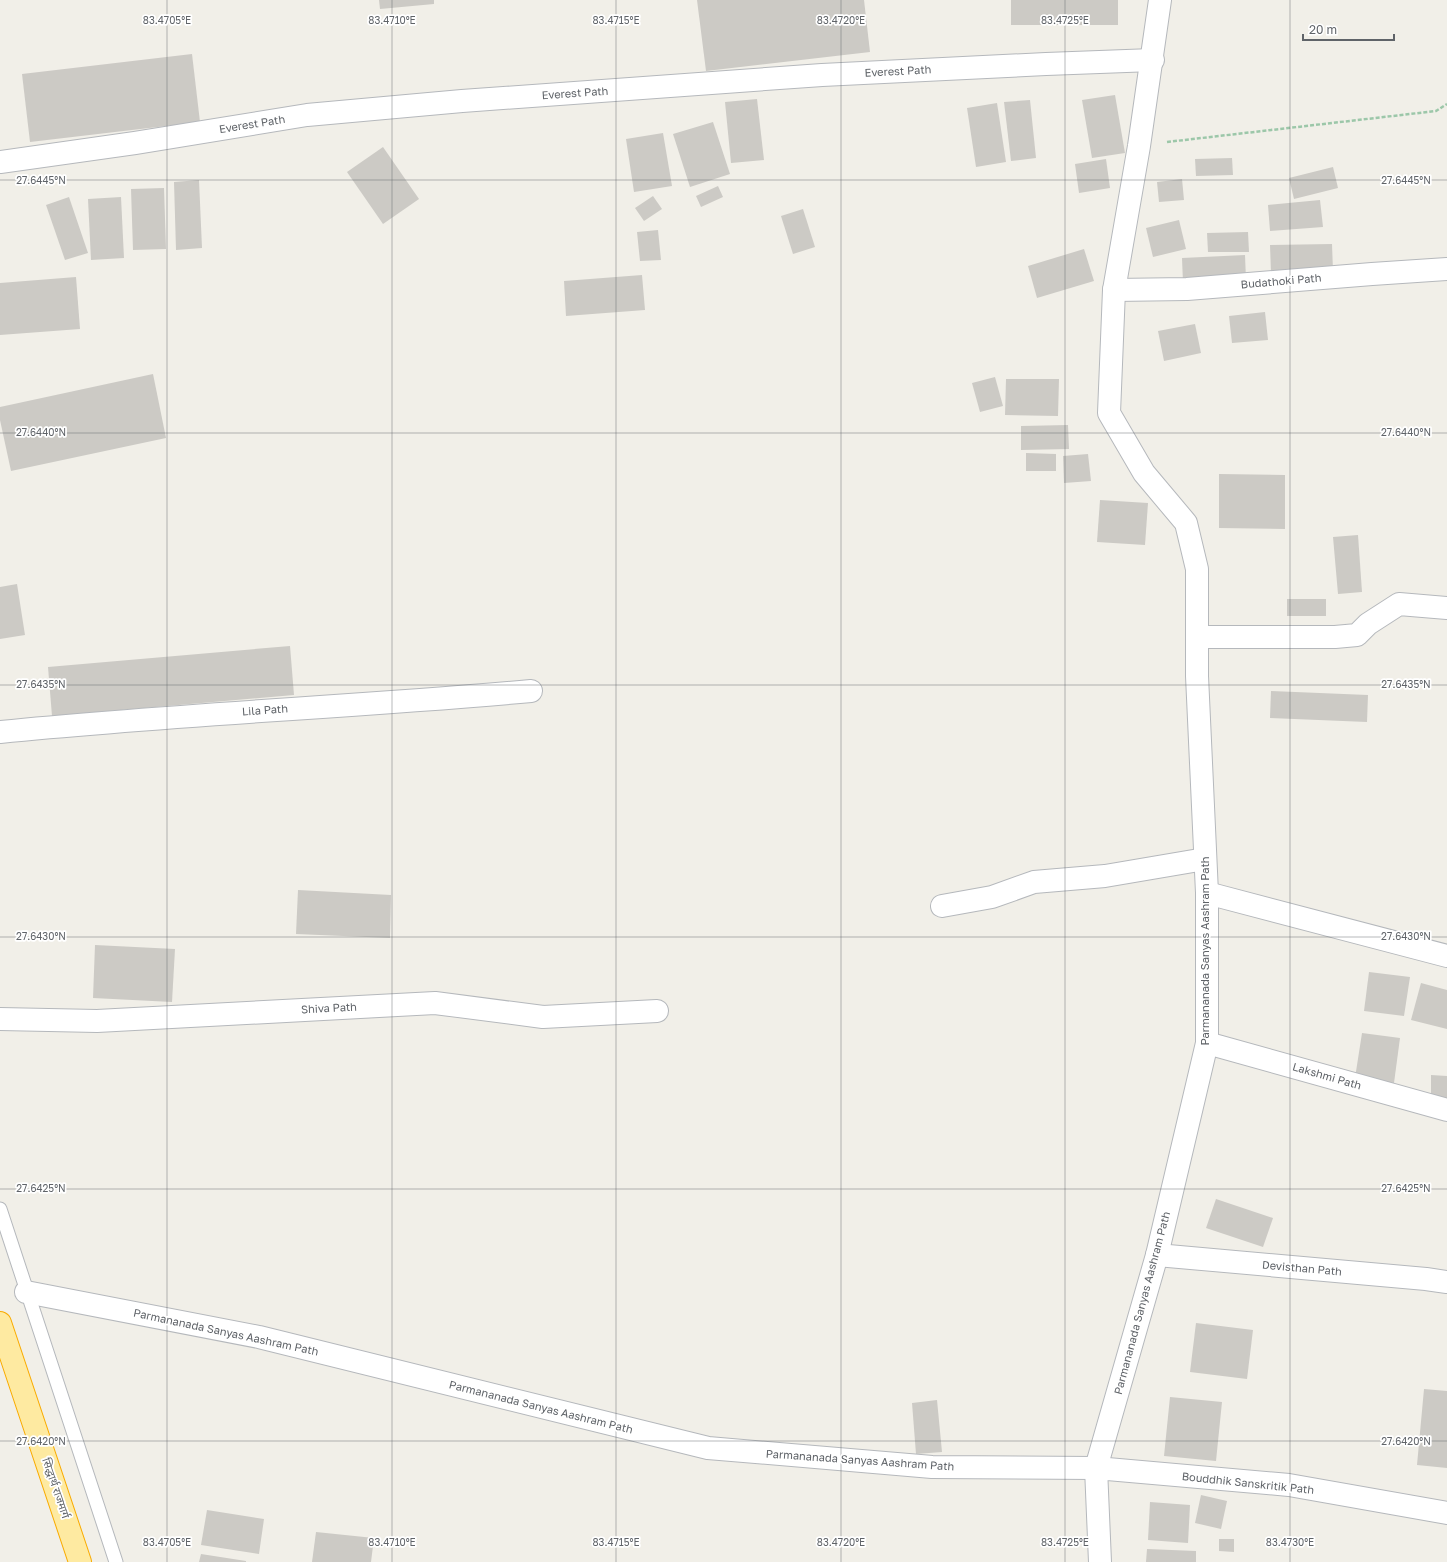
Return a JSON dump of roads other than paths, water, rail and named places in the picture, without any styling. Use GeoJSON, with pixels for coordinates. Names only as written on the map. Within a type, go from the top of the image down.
{"type":"FeatureCollection","features":[{"type":"Feature","properties":{"kind":"highway","name":"सिद्धार्थ राजमार्ग"},"geometry":{"type":"LineString","coordinates":[[0,1323],[80,1562]]}},
{"type":"Feature","properties":{"kind":"street","name":"Parmananada Sanyas Aashram Path"},"geometry":{"type":"LineString","coordinates":[[26,1292],[259,1337],[708,1448],[932,1467],[1096,1468],[1157,1255],[1207,1043],[1206,859],[1196,676],[1197,569],[1186,523],[1144,473],[1109,413],[1114,290],[1139,146],[1160,0]]}},
{"type":"Feature","properties":{"kind":"street","name":"Everest Path"},"geometry":{"type":"LineString","coordinates":[[0,162],[135,143],[307,115],[462,101],[822,75],[1152,60]]}},
{"type":"Feature","properties":{"kind":"street","name":"Budathoki Path"},"geometry":{"type":"LineString","coordinates":[[1114,290],[1187,289],[1447,269]]}},
{"type":"Feature","properties":{"kind":"street"},"geometry":{"type":"LineString","coordinates":[[1197,637],[1335,637],[1357,635],[1368,624],[1400,604],[1447,608]]}},
{"type":"Feature","properties":{"kind":"street","name":"Lila Path"},"geometry":{"type":"LineString","coordinates":[[0,732],[78,724],[254,710],[449,698],[531,691]]}},
{"type":"Feature","properties":{"kind":"street"},"geometry":{"type":"LineString","coordinates":[[942,906],[992,898],[1034,882],[1105,876],[1206,859]]}},
{"type":"Feature","properties":{"kind":"street"},"geometry":{"type":"LineString","coordinates":[[1207,894],[1447,956]]}},
{"type":"Feature","properties":{"kind":"street","name":"Shiva Path"},"geometry":{"type":"LineString","coordinates":[[0,1019],[97,1020],[434,1003],[543,1018],[657,1011]]}},
{"type":"Feature","properties":{"kind":"street","name":"Lakshmi Path"},"geometry":{"type":"LineString","coordinates":[[1207,1043],[1447,1110]]}},
{"type":"Feature","properties":{"kind":"street","name":"Devisthan Path"},"geometry":{"type":"LineString","coordinates":[[1157,1255],[1447,1282]]}},
{"type":"Feature","properties":{"kind":"street"},"geometry":{"type":"LineString","coordinates":[[1096,1468],[1100,1562]]}},
{"type":"Feature","properties":{"kind":"street","name":"Bouddhik Sanskritik Path"},"geometry":{"type":"LineString","coordinates":[[1096,1468],[1290,1485],[1447,1513]]}},
{"type":"Feature","properties":{"kind":"lane"},"geometry":{"type":"LineString","coordinates":[[0,1209],[26,1292],[116,1562]]}}]}
